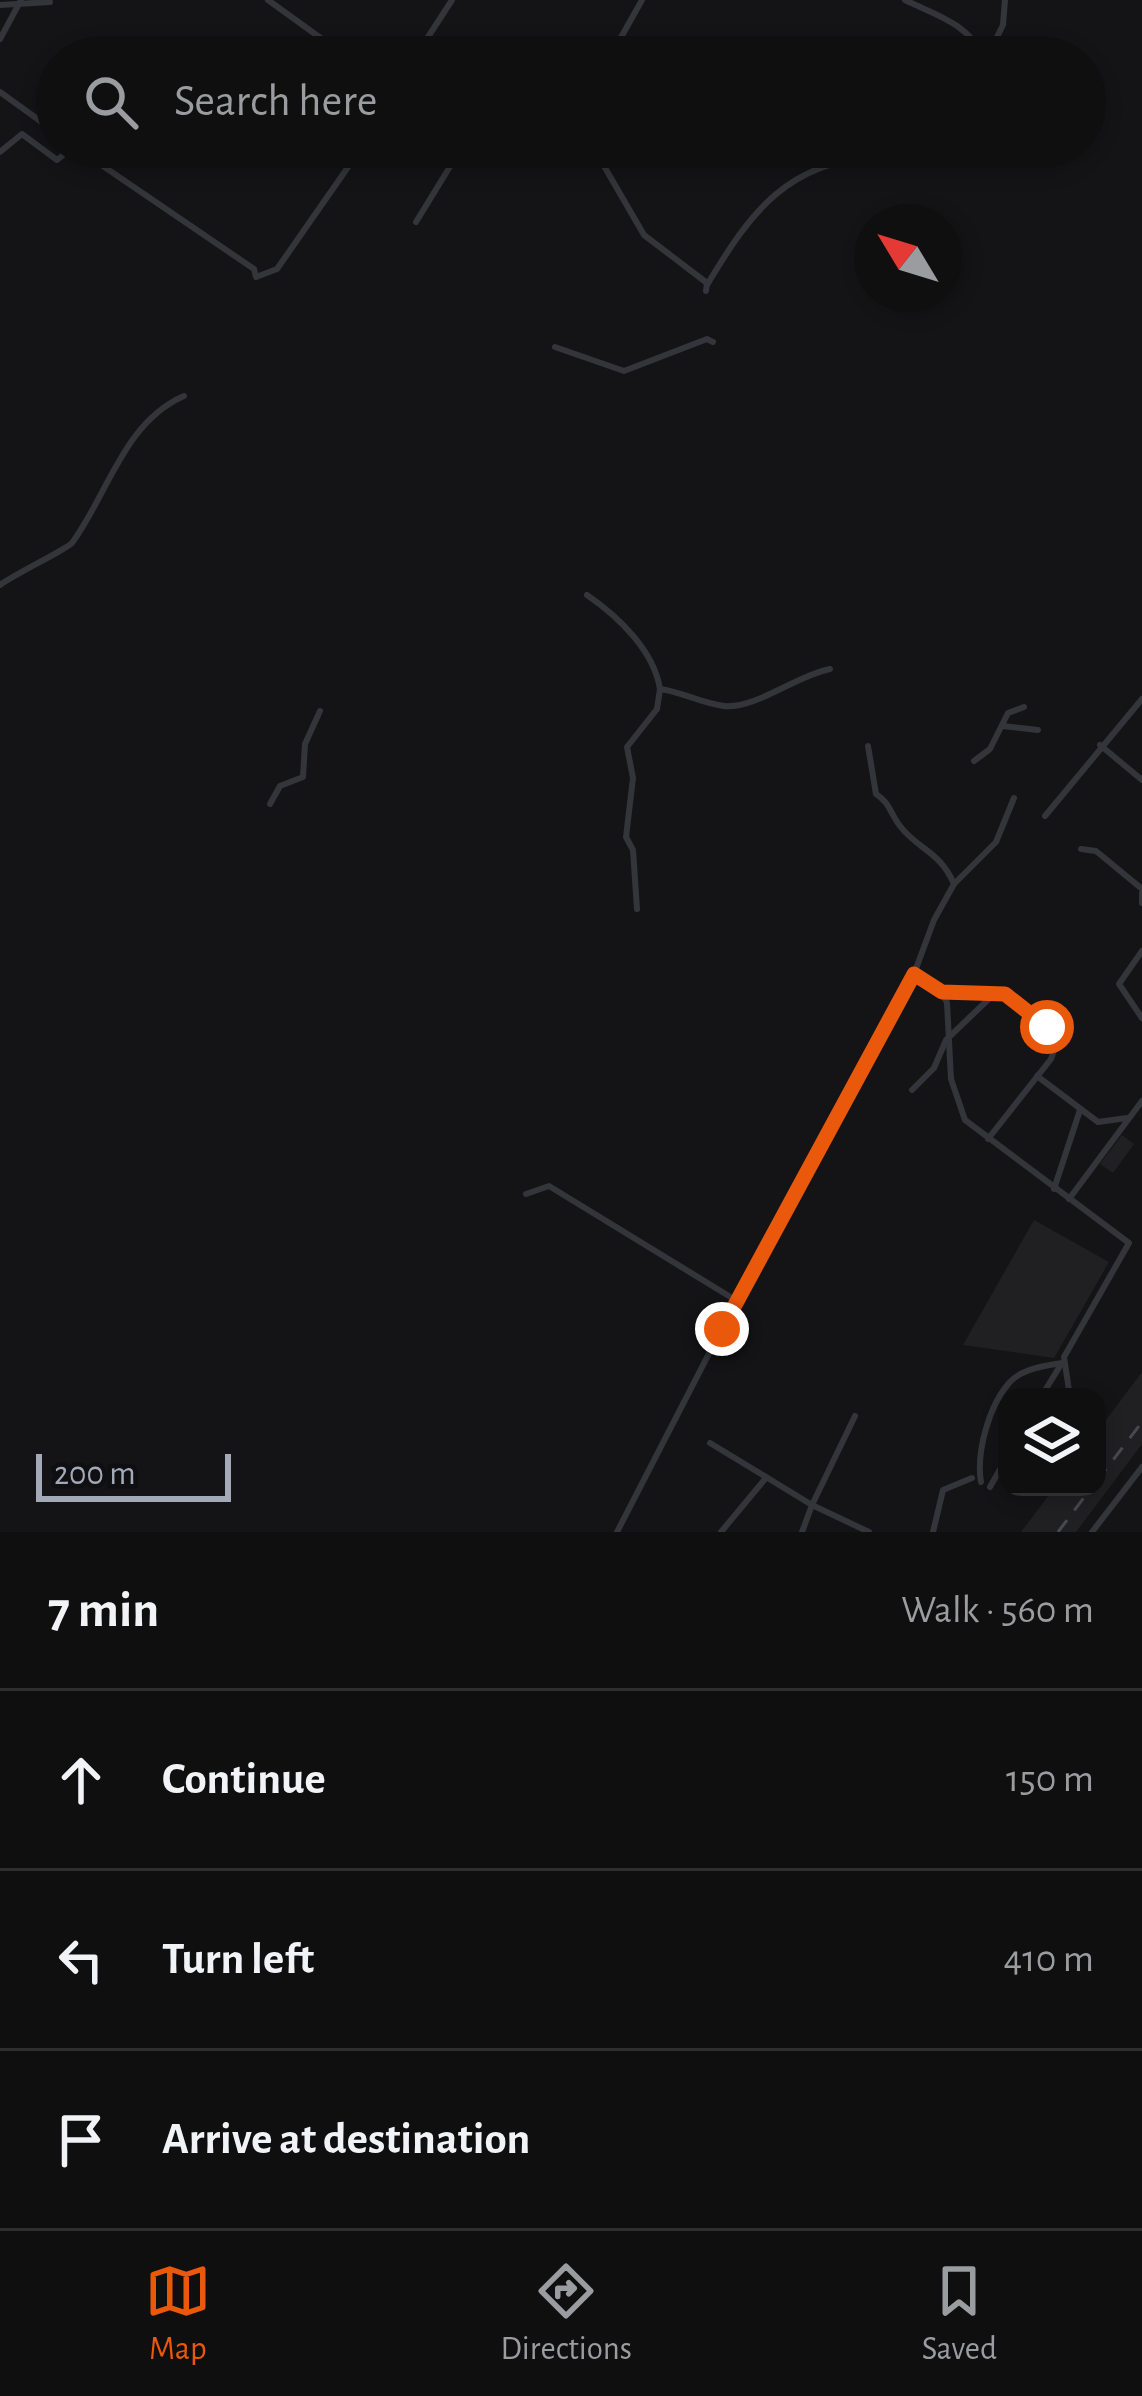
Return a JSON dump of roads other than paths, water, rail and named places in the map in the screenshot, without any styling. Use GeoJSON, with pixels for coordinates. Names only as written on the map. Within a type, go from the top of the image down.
{"type":"FeatureCollection","features":[{"type":"Feature","properties":{"kind":"street"},"geometry":{"type":"LineString","coordinates":[[268,0],[318,36]]}},
{"type":"Feature","properties":{"kind":"street"},"geometry":{"type":"LineString","coordinates":[[429,36],[452,0]]}},
{"type":"Feature","properties":{"kind":"street"},"geometry":{"type":"LineString","coordinates":[[622,36],[642,0]]}},
{"type":"Feature","properties":{"kind":"street"},"geometry":{"type":"LineString","coordinates":[[905,0],[943,13],[971,36]]}},
{"type":"Feature","properties":{"kind":"street"},"geometry":{"type":"LineString","coordinates":[[997,36],[1005,0]]}},
{"type":"Feature","properties":{"kind":"street"},"geometry":{"type":"LineString","coordinates":[[0,5],[50,2]]}},
{"type":"Feature","properties":{"kind":"street"},"geometry":{"type":"LineString","coordinates":[[0,39],[20,3]]}},
{"type":"Feature","properties":{"kind":"street"},"geometry":{"type":"LineString","coordinates":[[0,92],[36,117]]}},
{"type":"Feature","properties":{"kind":"street"},"geometry":{"type":"LineString","coordinates":[[0,152],[36,119]]}},
{"type":"Feature","properties":{"kind":"street"},"geometry":{"type":"LineString","coordinates":[[22,134],[36,144]]}},
{"type":"Feature","properties":{"kind":"street"},"geometry":{"type":"LineString","coordinates":[[106,168],[191,223],[254,269],[256,277],[278,269],[348,168]]}},
{"type":"Feature","properties":{"kind":"street"},"geometry":{"type":"LineString","coordinates":[[416,222],[448,168]]}},
{"type":"Feature","properties":{"kind":"street"},"geometry":{"type":"LineString","coordinates":[[604,168],[644,235],[707,283],[706,288],[754,215],[799,173],[823,168]]}},
{"type":"Feature","properties":{"kind":"street"},"geometry":{"type":"LineString","coordinates":[[555,347],[624,370],[707,339],[713,342]]}},
{"type":"Feature","properties":{"kind":"street"},"geometry":{"type":"LineString","coordinates":[[0,586],[28,563],[68,548],[134,437],[168,403],[184,396]]}},
{"type":"Feature","properties":{"kind":"street"},"geometry":{"type":"LineString","coordinates":[[587,595],[642,646],[657,668],[657,709],[626,747],[633,778],[626,837],[633,850],[638,909]]}},
{"type":"Feature","properties":{"kind":"street"},"geometry":{"type":"LineString","coordinates":[[660,689],[724,706],[754,700],[797,675],[830,669]]}},
{"type":"Feature","properties":{"kind":"street"},"geometry":{"type":"LineString","coordinates":[[1045,817],[1142,699]]}},
{"type":"Feature","properties":{"kind":"street"},"geometry":{"type":"LineString","coordinates":[[974,760],[991,749],[1008,713],[1024,707]]}},
{"type":"Feature","properties":{"kind":"street"},"geometry":{"type":"LineString","coordinates":[[270,804],[280,786],[303,777],[305,744],[320,711]]}},
{"type":"Feature","properties":{"kind":"street"},"geometry":{"type":"LineString","coordinates":[[1003,727],[1038,730]]}},
{"type":"Feature","properties":{"kind":"street"},"geometry":{"type":"LineString","coordinates":[[868,746],[876,794],[889,803],[902,830],[938,856],[954,884]]}},
{"type":"Feature","properties":{"kind":"street"},"geometry":{"type":"LineString","coordinates":[[1100,746],[1142,780]]}},
{"type":"Feature","properties":{"kind":"street"},"geometry":{"type":"LineString","coordinates":[[617,1532],[914,974],[922,942],[954,884],[996,842],[1014,798]]}},
{"type":"Feature","properties":{"kind":"street"},"geometry":{"type":"LineString","coordinates":[[1081,849],[1096,851],[1142,891],[1142,904]]}},
{"type":"Feature","properties":{"kind":"street"},"geometry":{"type":"LineString","coordinates":[[1142,951],[1119,986],[1142,1018]]}},
{"type":"Feature","properties":{"kind":"street"},"geometry":{"type":"LineString","coordinates":[[914,974],[942,992],[1005,994],[1058,1040],[1037,1076],[988,1139]]}},
{"type":"Feature","properties":{"kind":"street"},"geometry":{"type":"LineString","coordinates":[[912,1090],[934,1068],[946,1040],[949,1015],[942,992]]}},
{"type":"Feature","properties":{"kind":"street"},"geometry":{"type":"LineString","coordinates":[[946,1040],[995,993]]}},
{"type":"Feature","properties":{"kind":"street"},"geometry":{"type":"LineString","coordinates":[[946,1040],[958,1106],[974,1130],[1120,1233],[1129,1247],[1092,1302],[1047,1388]]}},
{"type":"Feature","properties":{"kind":"street"},"geometry":{"type":"LineString","coordinates":[[1037,1076],[1098,1121],[1130,1118]]}},
{"type":"Feature","properties":{"kind":"street"},"geometry":{"type":"LineString","coordinates":[[1069,1199],[1142,1101]]}},
{"type":"Feature","properties":{"kind":"street"},"geometry":{"type":"LineString","coordinates":[[1054,1189],[1079,1110]]}},
{"type":"Feature","properties":{"kind":"street"},"geometry":{"type":"LineString","coordinates":[[526,1194],[549,1186],[737,1301]]}},
{"type":"Feature","properties":{"kind":"street"},"geometry":{"type":"LineString","coordinates":[[1062,1363],[1068,1388]]}},
{"type":"Feature","properties":{"kind":"street"},"geometry":{"type":"LineString","coordinates":[[933,1532],[943,1490],[976,1480],[988,1425],[1011,1380],[1035,1368],[1062,1363]]}},
{"type":"Feature","properties":{"kind":"street"},"geometry":{"type":"LineString","coordinates":[[802,1532],[856,1416]]}},
{"type":"Feature","properties":{"kind":"street"},"geometry":{"type":"LineString","coordinates":[[710,1443],[868,1532]]}},
{"type":"Feature","properties":{"kind":"street"},"geometry":{"type":"LineString","coordinates":[[1092,1532],[1142,1467]]}},
{"type":"Feature","properties":{"kind":"street"},"geometry":{"type":"LineString","coordinates":[[990,1486],[998,1472]]}},
{"type":"Feature","properties":{"kind":"street"},"geometry":{"type":"LineString","coordinates":[[722,1532],[766,1478]]}},
{"type":"Feature","properties":{"kind":"railway"},"geometry":{"type":"LineString","coordinates":[[1106,1469],[1142,1422]]}},
{"type":"Feature","properties":{"kind":"railway"},"geometry":{"type":"LineString","coordinates":[[1058,1532],[1085,1496]]}}]}
